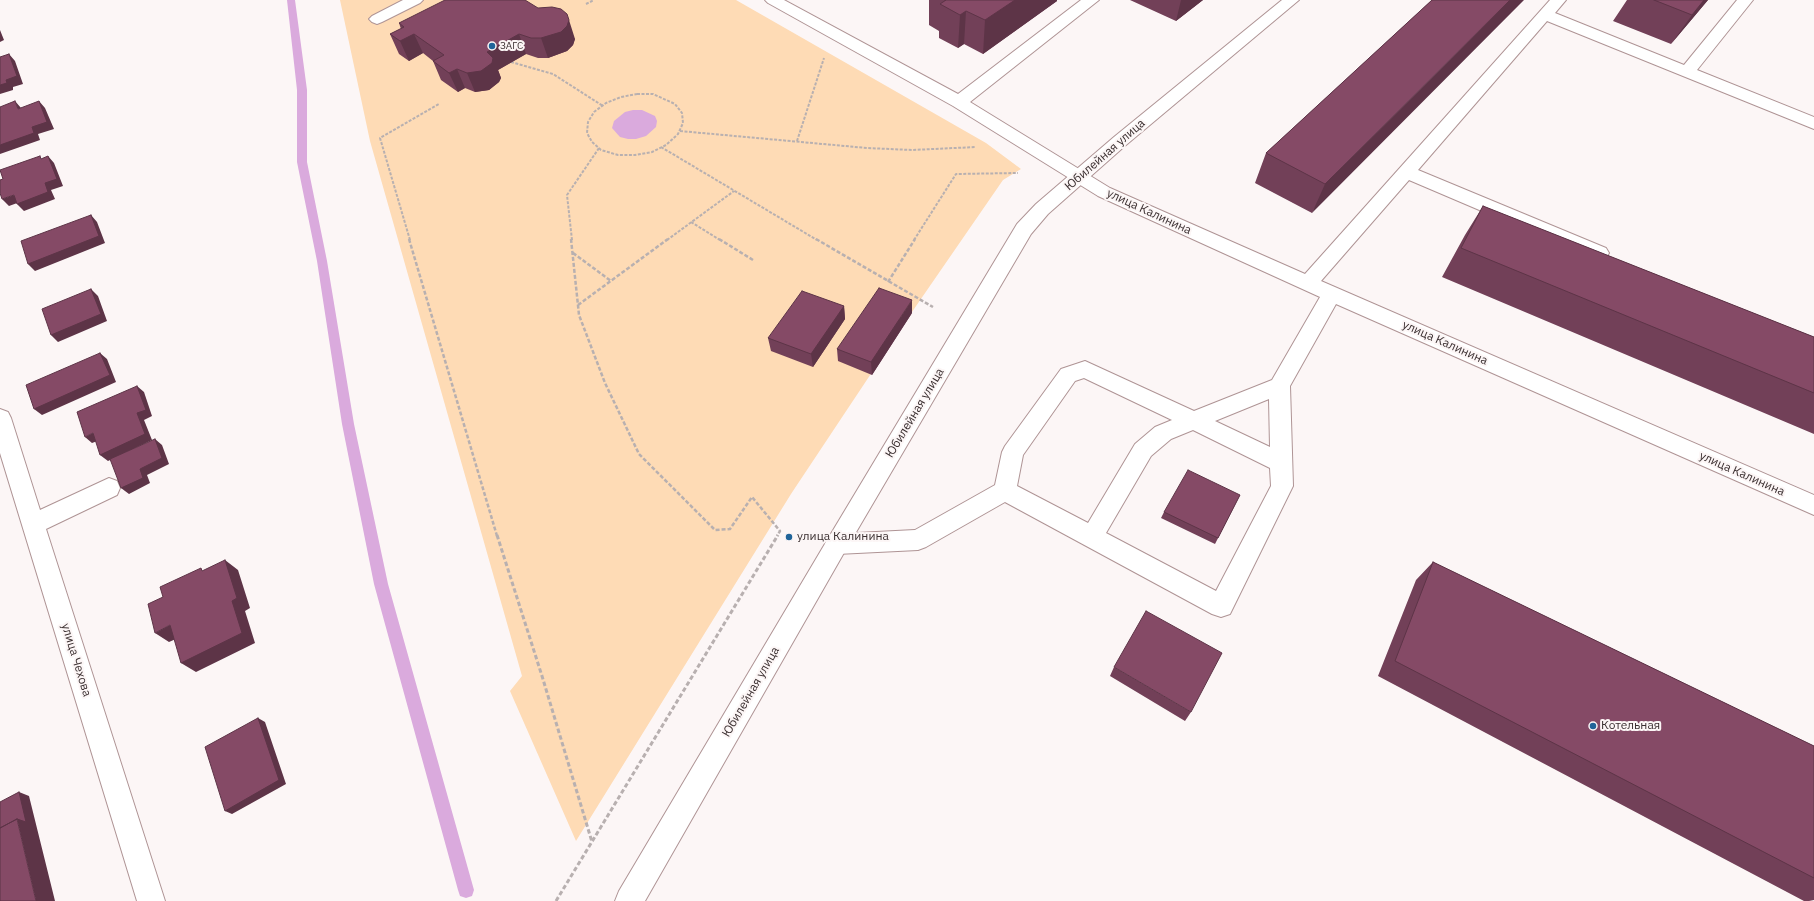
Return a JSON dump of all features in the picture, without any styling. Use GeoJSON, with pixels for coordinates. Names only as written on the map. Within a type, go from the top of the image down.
{"type":"FeatureCollection","features":[{"type":"Feature","properties":{"kind":"street"},"geometry":{"type":"LineString","coordinates":[[377,19],[415,0]]}},
{"type":"Feature","properties":{"kind":"street","name":"улица Калинина"},"geometry":{"type":"LineString","coordinates":[[773,0],[959,102],[1104,192],[1814,506]]}},
{"type":"Feature","properties":{"kind":"street"},"geometry":{"type":"LineString","coordinates":[[959,102],[1091,0]]}},
{"type":"Feature","properties":{"kind":"street","name":"Юбилейная улица"},"geometry":{"type":"LineString","coordinates":[[629,901],[837,544],[1024,229],[1042,209],[1079,176],[1291,0]]}},
{"type":"Feature","properties":{"kind":"street"},"geometry":{"type":"LineString","coordinates":[[1308,283],[1558,0]]}},
{"type":"Feature","properties":{"kind":"street"},"geometry":{"type":"LineString","coordinates":[[1687,72],[1745,0]]}},
{"type":"Feature","properties":{"kind":"street"},"geometry":{"type":"LineString","coordinates":[[1545,15],[1814,123]]}},
{"type":"Feature","properties":{"kind":"street"},"geometry":{"type":"LineString","coordinates":[[1406,172],[1617,260]]}},
{"type":"Feature","properties":{"kind":"street"},"geometry":{"type":"LineString","coordinates":[[1005,491],[1221,606],[1282,486],[1279,386],[1332,294]]}},
{"type":"Feature","properties":{"kind":"street"},"geometry":{"type":"LineString","coordinates":[[837,544],[918,540],[1005,491],[1013,452],[1068,375],[1085,368],[1282,463]]}},
{"type":"Feature","properties":{"kind":"street"},"geometry":{"type":"LineString","coordinates":[[1092,538],[1142,450],[1163,433],[1279,386]]}},
{"type":"Feature","properties":{"kind":"street","name":"улица Чехова"},"geometry":{"type":"LineString","coordinates":[[0,418],[151,901]]}},
{"type":"Feature","properties":{"kind":"street"},"geometry":{"type":"LineString","coordinates":[[33,524],[109,488]]}},
{"type":"Feature","properties":{"kind":"path"},"geometry":{"type":"LineString","coordinates":[[586,4],[594,0]]}},
{"type":"Feature","properties":{"kind":"path"},"geometry":{"type":"LineString","coordinates":[[797,141],[828,46],[840,37]]}},
{"type":"Feature","properties":{"kind":"path"},"geometry":{"type":"LineString","coordinates":[[511,62],[553,74],[603,106]]}},
{"type":"Feature","properties":{"kind":"path"},"geometry":{"type":"LineString","coordinates":[[653,94],[667,99],[675,104],[682,113],[683,123],[680,131],[666,145],[652,152],[635,155],[618,155],[599,148],[592,142],[587,132],[588,122],[594,112],[603,106],[621,96],[653,94]]}},
{"type":"Feature","properties":{"kind":"path"},"geometry":{"type":"LineString","coordinates":[[439,104],[380,138],[481,485],[542,676],[592,843]]}},
{"type":"Feature","properties":{"kind":"path"},"geometry":{"type":"LineString","coordinates":[[680,131],[867,148],[912,150],[981,147]]}},
{"type":"Feature","properties":{"kind":"path"},"geometry":{"type":"LineString","coordinates":[[661,147],[888,282],[933,307]]}},
{"type":"Feature","properties":{"kind":"path"},"geometry":{"type":"LineString","coordinates":[[556,901],[780,531],[752,497],[730,529],[715,530],[639,454],[605,383],[579,315],[567,195],[599,148]]}},
{"type":"Feature","properties":{"kind":"path"},"geometry":{"type":"LineString","coordinates":[[888,282],[956,174],[1025,173],[1046,156]]}},
{"type":"Feature","properties":{"kind":"path"},"geometry":{"type":"LineString","coordinates":[[578,305],[734,191]]}},
{"type":"Feature","properties":{"kind":"path"},"geometry":{"type":"LineString","coordinates":[[691,222],[753,260]]}},
{"type":"Feature","properties":{"kind":"path"},"geometry":{"type":"LineString","coordinates":[[573,253],[611,281]]}},
{"type":"Feature","properties":{"kind":"shaded area"},"geometry":{"type":"Polygon","coordinates":[[[340,0],[736,0],[986,143],[1021,169],[1003,180],[914,309],[791,494],[576,841],[510,691],[522,676],[370,141],[340,0]]]}},
{"type":"Feature","properties":{"kind":"shaded area"},"geometry":{"type":"Polygon","coordinates":[[[642,110],[655,116],[657,121],[656,127],[646,136],[636,139],[620,137],[612,128],[614,121],[625,112],[642,110]]]}},
{"type":"Feature","properties":{"kind":"building","name":"ЗАГС"},"geometry":{"type":"Polygon","coordinates":[[[445,0],[525,0],[538,8],[552,7],[561,9],[567,14],[569,20],[567,26],[561,32],[541,38],[531,38],[519,34],[487,52],[493,58],[492,63],[481,71],[467,73],[457,69],[449,73],[433,61],[444,55],[414,34],[400,41],[390,34],[404,27],[399,23],[445,0]]]}},
{"type":"Feature","properties":{"kind":"building"},"geometry":{"type":"Polygon","coordinates":[[[946,0],[1015,0],[985,20],[966,11],[960,15],[940,4],[946,0]]]}},
{"type":"Feature","properties":{"kind":"building"},"geometry":{"type":"Polygon","coordinates":[[[1432,0],[1510,0],[1325,184],[1266,153],[1432,0]]]}},
{"type":"Feature","properties":{"kind":"building"},"geometry":{"type":"Polygon","coordinates":[[[1654,0],[1704,0],[1692,15],[1654,0]]]}},
{"type":"Feature","properties":{"kind":"building"},"geometry":{"type":"Polygon","coordinates":[[[9,54],[17,76],[6,80],[7,83],[0,85],[0,57],[9,54]]]}},
{"type":"Feature","properties":{"kind":"building"},"geometry":{"type":"Polygon","coordinates":[[[15,101],[18,109],[39,101],[47,122],[32,127],[34,133],[0,145],[0,107],[15,101]]]}},
{"type":"Feature","properties":{"kind":"building"},"geometry":{"type":"Polygon","coordinates":[[[40,156],[41,159],[48,156],[57,179],[45,183],[48,192],[17,204],[14,195],[2,199],[0,193],[0,180],[3,179],[0,170],[40,156]]]}},
{"type":"Feature","properties":{"kind":"building"},"geometry":{"type":"Polygon","coordinates":[[[1483,206],[1814,337],[1814,393],[1461,248],[1483,206]]]}},
{"type":"Feature","properties":{"kind":"building"},"geometry":{"type":"Polygon","coordinates":[[[91,215],[99,236],[28,264],[21,241],[91,215]]]}},
{"type":"Feature","properties":{"kind":"building"},"geometry":{"type":"Polygon","coordinates":[[[879,288],[912,300],[871,362],[837,349],[879,288]]]}},
{"type":"Feature","properties":{"kind":"building"},"geometry":{"type":"Polygon","coordinates":[[[91,289],[101,314],[51,335],[42,309],[91,289]]]}},
{"type":"Feature","properties":{"kind":"building"},"geometry":{"type":"Polygon","coordinates":[[[802,291],[844,306],[811,354],[768,338],[802,291]]]}},
{"type":"Feature","properties":{"kind":"building"},"geometry":{"type":"Polygon","coordinates":[[[100,353],[110,375],[34,409],[26,385],[100,353]]]}},
{"type":"Feature","properties":{"kind":"building"},"geometry":{"type":"Polygon","coordinates":[[[137,386],[146,410],[137,413],[145,434],[100,455],[93,433],[85,437],[77,412],[137,386]]]}},
{"type":"Feature","properties":{"kind":"building"},"geometry":{"type":"Polygon","coordinates":[[[155,439],[162,458],[140,469],[143,478],[121,488],[110,459],[155,439]]]}},
{"type":"Feature","properties":{"kind":"building"},"geometry":{"type":"Polygon","coordinates":[[[1188,470],[1240,495],[1218,538],[1164,512],[1188,470]]]}},
{"type":"Feature","properties":{"kind":"building"},"geometry":{"type":"Polygon","coordinates":[[[225,560],[237,598],[232,601],[242,633],[181,663],[170,625],[155,633],[148,604],[163,597],[160,587],[201,568],[202,571],[225,560]]]}},
{"type":"Feature","properties":{"kind":"building","name":"Котельная"},"geometry":{"type":"Polygon","coordinates":[[[1433,562],[1814,746],[1814,878],[1395,661],[1433,562]]]}},
{"type":"Feature","properties":{"kind":"building"},"geometry":{"type":"Polygon","coordinates":[[[1146,611],[1222,653],[1191,712],[1114,667],[1146,611]]]}},
{"type":"Feature","properties":{"kind":"building"},"geometry":{"type":"Polygon","coordinates":[[[258,718],[279,780],[225,811],[205,747],[258,718]]]}},
{"type":"Feature","properties":{"kind":"building"},"geometry":{"type":"Polygon","coordinates":[[[19,792],[26,822],[17,819],[0,828],[0,802],[19,792]]]}},
{"type":"Feature","properties":{"kind":"building"},"geometry":{"type":"Polygon","coordinates":[[[17,819],[36,901],[0,901],[0,828],[17,819]]]}},
{"type":"Feature","properties":{"kind":"waterway"},"geometry":{"type":"LineString","coordinates":[[291,0],[302,90],[302,162],[322,261],[348,424],[381,584],[466,890]]}},
{"type":"Feature","properties":{"kind":"place","name":"ЗАГС"},"geometry":{"type":"Point","coordinates":[492,46]}},
{"type":"Feature","properties":{"kind":"place","name":"улица Калинина"},"geometry":{"type":"Point","coordinates":[789,537]}},
{"type":"Feature","properties":{"kind":"place","name":"Котельная"},"geometry":{"type":"Point","coordinates":[1593,726]}}]}
